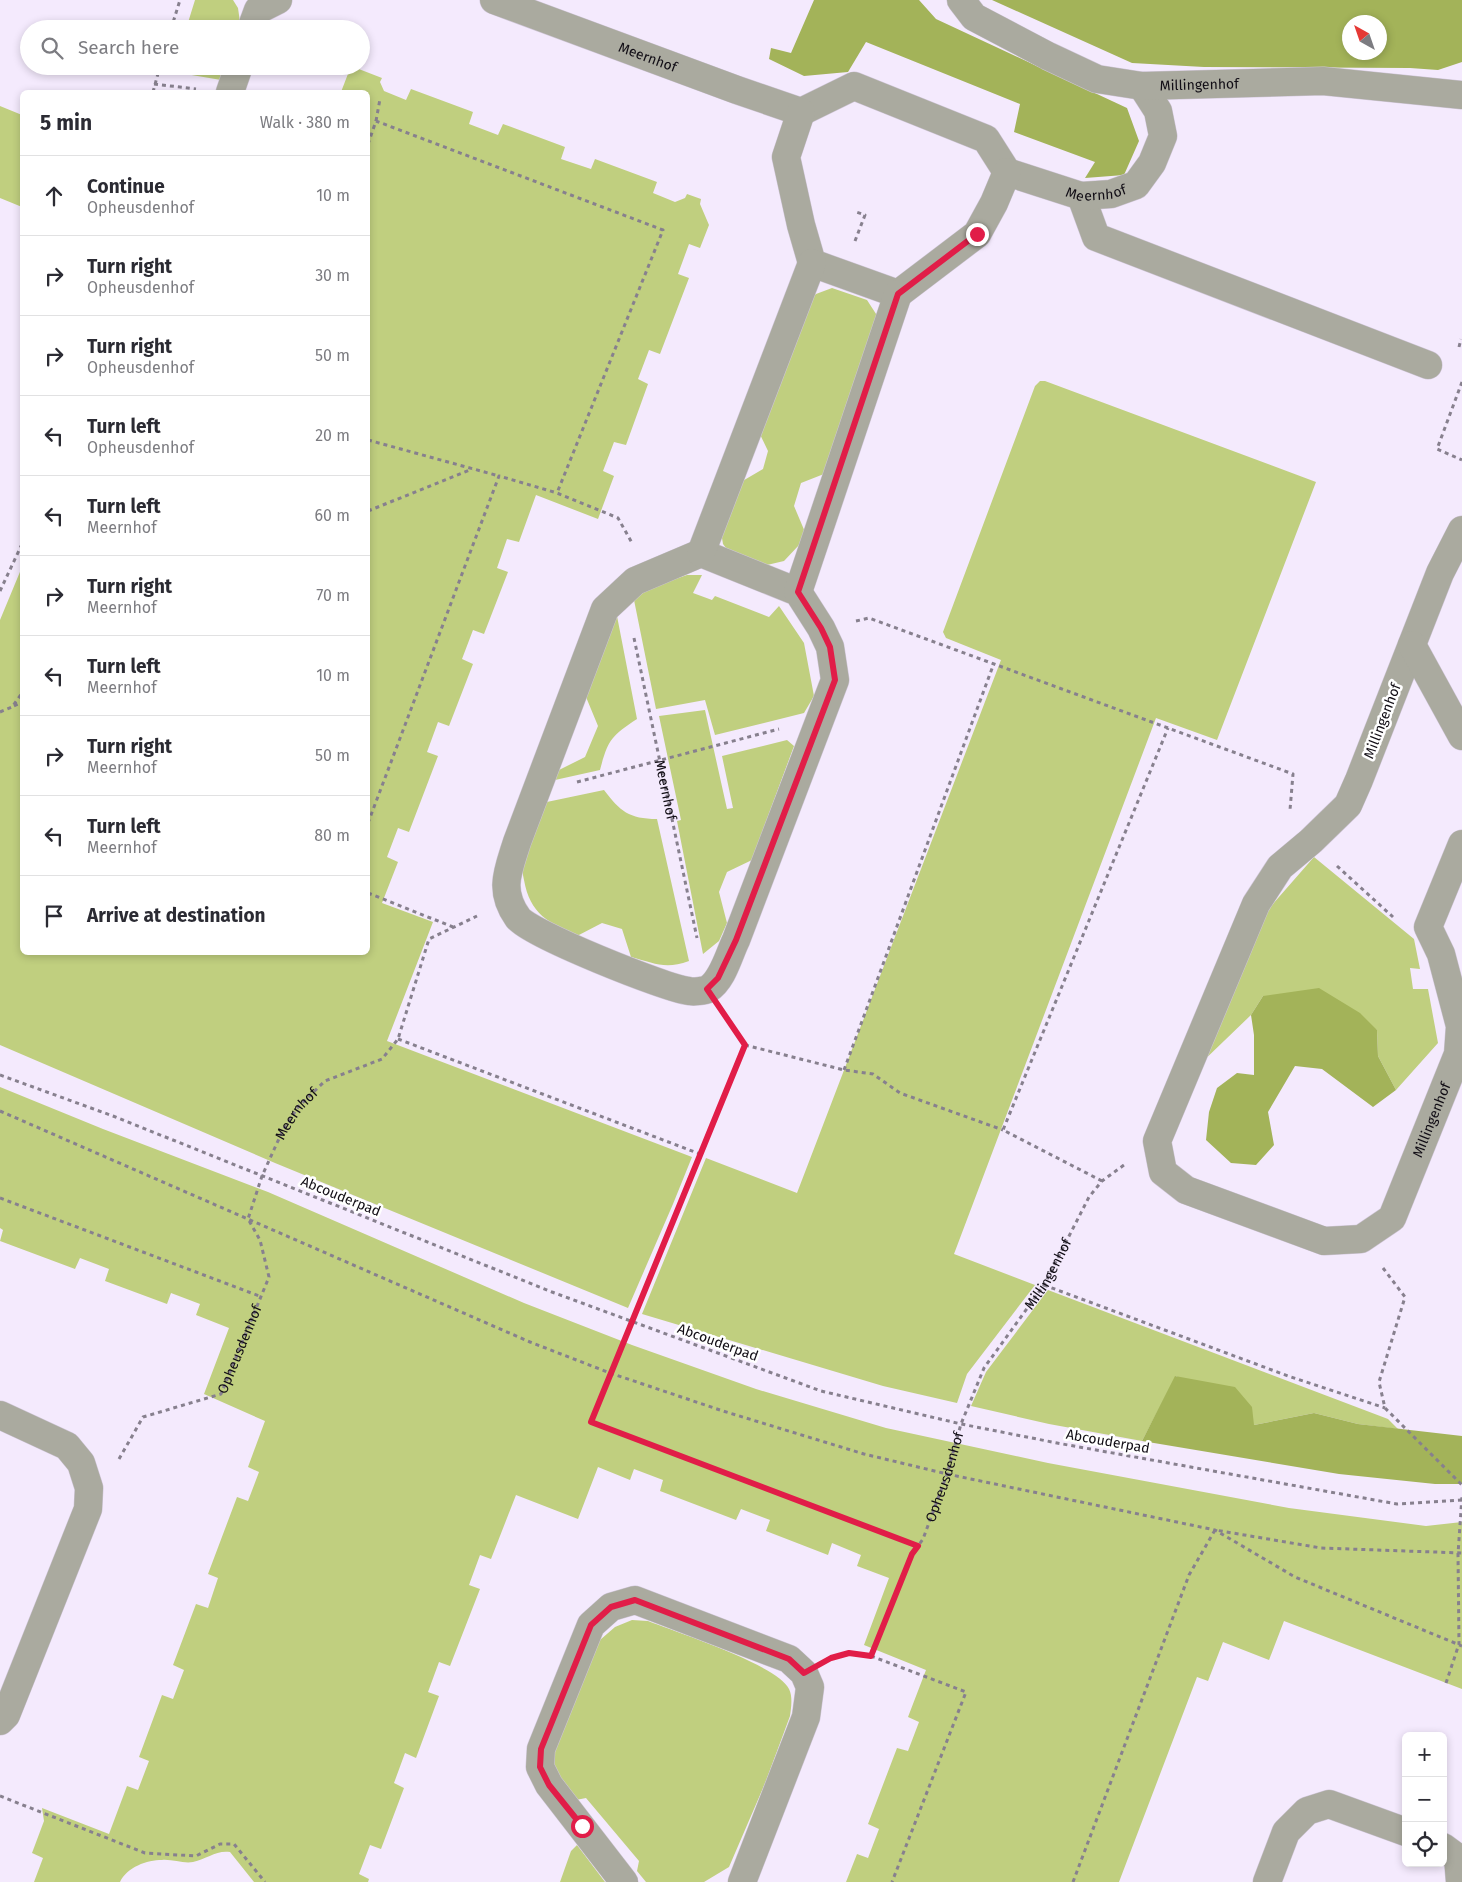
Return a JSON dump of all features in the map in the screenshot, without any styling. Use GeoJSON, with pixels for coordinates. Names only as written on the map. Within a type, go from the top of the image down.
{"type":"FeatureCollection","features":[{"type":"Feature","properties":{"kind":"street","name":"Meernhof"},"geometry":{"type":"LineString","coordinates":[[494,0],[800,112]]}},
{"type":"Feature","properties":{"kind":"street","name":"Millingenhof"},"geometry":{"type":"LineString","coordinates":[[961,0],[974,17],[1048,56],[1097,79],[1142,86],[1323,81],[1462,95]]}},
{"type":"Feature","properties":{"kind":"street"},"geometry":{"type":"LineString","coordinates":[[231,90],[236,75]]}},
{"type":"Feature","properties":{"kind":"street"},"geometry":{"type":"LineString","coordinates":[[701,554],[812,263],[801,225],[786,157],[800,112],[854,86],[986,139],[1007,172],[977,234],[898,294],[798,592]]}},
{"type":"Feature","properties":{"kind":"street","name":"Meernhof"},"geometry":{"type":"LineString","coordinates":[[1007,172],[1081,196],[1110,194],[1136,185],[1152,163],[1163,136],[1158,111],[1142,86]]}},
{"type":"Feature","properties":{"kind":"street"},"geometry":{"type":"LineString","coordinates":[[1081,196],[1096,237],[1428,365]]}},
{"type":"Feature","properties":{"kind":"street"},"geometry":{"type":"LineString","coordinates":[[812,263],[898,294]]}},
{"type":"Feature","properties":{"kind":"street","name":"Millingenhof"},"geometry":{"type":"LineString","coordinates":[[1157,1142],[1256,904],[1280,867],[1348,805],[1440,573],[1462,530]]}},
{"type":"Feature","properties":{"kind":"street"},"geometry":{"type":"LineString","coordinates":[[701,554],[798,592],[821,628],[830,647],[835,680],[736,940],[718,978],[707,989],[690,992],[664,984],[556,941],[519,920],[508,901],[506,878],[517,842],[605,609],[635,581],[650,574],[701,554]]}},
{"type":"Feature","properties":{"kind":"street"},"geometry":{"type":"LineString","coordinates":[[1412,645],[1462,736]]}},
{"type":"Feature","properties":{"kind":"street","name":"Millingenhof"},"geometry":{"type":"LineString","coordinates":[[1361,1239],[1392,1218],[1458,1054],[1460,1026],[1441,954],[1428,927],[1462,844]]}},
{"type":"Feature","properties":{"kind":"street"},"geometry":{"type":"LineString","coordinates":[[1157,1142],[1163,1172],[1186,1190],[1324,1241],[1361,1239]]}},
{"type":"Feature","properties":{"kind":"street"},"geometry":{"type":"LineString","coordinates":[[0,1416],[67,1446],[81,1463],[89,1488],[88,1509],[6,1715],[0,1722]]}},
{"type":"Feature","properties":{"kind":"street"},"geometry":{"type":"LineString","coordinates":[[624,1882],[549,1785],[540,1767],[541,1749],[591,1625],[611,1607],[635,1600],[789,1659],[804,1673],[810,1686],[806,1717],[742,1882]]}},
{"type":"Feature","properties":{"kind":"street"},"geometry":{"type":"LineString","coordinates":[[1266,1882],[1286,1832],[1307,1811],[1329,1804],[1402,1831]]}},
{"type":"Feature","properties":{"kind":"street"},"geometry":{"type":"LineString","coordinates":[[1447,1849],[1458,1858],[1460,1882]]}},
{"type":"Feature","properties":{"kind":"path"},"geometry":{"type":"LineString","coordinates":[[173,20],[180,0]]}},
{"type":"Feature","properties":{"kind":"path"},"geometry":{"type":"LineString","coordinates":[[154,90],[158,75]]}},
{"type":"Feature","properties":{"kind":"path"},"geometry":{"type":"LineString","coordinates":[[370,138],[380,100]]}},
{"type":"Feature","properties":{"kind":"path"},"geometry":{"type":"LineString","coordinates":[[376,121],[663,230],[557,494]]}},
{"type":"Feature","properties":{"kind":"path"},"geometry":{"type":"LineString","coordinates":[[1462,382],[1437,449],[1462,460]]}},
{"type":"Feature","properties":{"kind":"path"},"geometry":{"type":"LineString","coordinates":[[370,441],[473,468],[557,494],[618,518],[650,574]]}},
{"type":"Feature","properties":{"kind":"path"},"geometry":{"type":"LineString","coordinates":[[370,511],[473,468]]}},
{"type":"Feature","properties":{"kind":"path"},"geometry":{"type":"LineString","coordinates":[[370,818],[499,476]]}},
{"type":"Feature","properties":{"kind":"path"},"geometry":{"type":"LineString","coordinates":[[0,591],[20,548]]}},
{"type":"Feature","properties":{"kind":"path","name":"Meernhof"},"geometry":{"type":"LineString","coordinates":[[621,593],[626,598],[707,989],[745,1045]]}},
{"type":"Feature","properties":{"kind":"path"},"geometry":{"type":"LineString","coordinates":[[821,628],[869,618],[1293,774],[1288,840],[1304,847],[1393,917]]}},
{"type":"Feature","properties":{"kind":"path"},"geometry":{"type":"LineString","coordinates":[[844,1070],[994,663]]}},
{"type":"Feature","properties":{"kind":"path"},"geometry":{"type":"LineString","coordinates":[[12,707],[20,696]]}},
{"type":"Feature","properties":{"kind":"path"},"geometry":{"type":"LineString","coordinates":[[0,712],[20,703]]}},
{"type":"Feature","properties":{"kind":"path"},"geometry":{"type":"LineString","coordinates":[[535,793],[821,718]]}},
{"type":"Feature","properties":{"kind":"path"},"geometry":{"type":"LineString","coordinates":[[1003,1130],[1168,728]]}},
{"type":"Feature","properties":{"kind":"path"},"geometry":{"type":"LineString","coordinates":[[370,894],[454,927]]}},
{"type":"Feature","properties":{"kind":"path","name":"Meernhof"},"geometry":{"type":"LineString","coordinates":[[262,1176],[282,1132],[298,1107],[325,1081],[382,1059],[398,1039],[429,939],[508,901]]}},
{"type":"Feature","properties":{"kind":"path"},"geometry":{"type":"LineString","coordinates":[[398,1039],[700,1154]]}},
{"type":"Feature","properties":{"kind":"path"},"geometry":{"type":"LineString","coordinates":[[918,1546],[591,1422],[745,1045],[844,1070],[873,1074],[900,1093],[1003,1130],[1102,1181]]}},
{"type":"Feature","properties":{"kind":"path","name":"Abcouderpad"},"geometry":{"type":"LineString","coordinates":[[0,1076],[112,1116],[632,1322],[821,1392],[961,1424],[1057,1443],[1398,1504],[1462,1500]]}},
{"type":"Feature","properties":{"kind":"path"},"geometry":{"type":"LineString","coordinates":[[0,1111],[530,1342],[610,1373],[723,1411],[864,1454],[947,1474],[1215,1530],[1321,1548],[1460,1554]]}},
{"type":"Feature","properties":{"kind":"path","name":"Millingenhof"},"geometry":{"type":"LineString","coordinates":[[961,1424],[984,1368],[1044,1285],[1089,1198],[1102,1181],[1157,1142]]}},
{"type":"Feature","properties":{"kind":"path"},"geometry":{"type":"LineString","coordinates":[[248,1219],[262,1176]]}},
{"type":"Feature","properties":{"kind":"path"},"geometry":{"type":"LineString","coordinates":[[0,1198],[262,1297]]}},
{"type":"Feature","properties":{"kind":"path","name":"Opheusdenhof"},"geometry":{"type":"LineString","coordinates":[[81,1463],[118,1460],[143,1417],[221,1394],[270,1277],[260,1240],[248,1219]]}},
{"type":"Feature","properties":{"kind":"path"},"geometry":{"type":"LineString","coordinates":[[1361,1239],[1405,1297],[1378,1382],[1385,1408]]}},
{"type":"Feature","properties":{"kind":"path"},"geometry":{"type":"LineString","coordinates":[[1044,1285],[1288,1376],[1385,1408],[1462,1485]]}},
{"type":"Feature","properties":{"kind":"path","name":"Opheusdenhof"},"geometry":{"type":"LineString","coordinates":[[871,1656],[912,1554],[923,1538],[947,1474],[961,1424]]}},
{"type":"Feature","properties":{"kind":"path"},"geometry":{"type":"LineString","coordinates":[[1446,1683],[1460,1645],[1462,1496]]}},
{"type":"Feature","properties":{"kind":"path"},"geometry":{"type":"LineString","coordinates":[[1215,1530],[1295,1577],[1460,1645]]}},
{"type":"Feature","properties":{"kind":"path"},"geometry":{"type":"LineString","coordinates":[[1073,1882],[1189,1575],[1215,1530]]}},
{"type":"Feature","properties":{"kind":"path"},"geometry":{"type":"LineString","coordinates":[[804,1673],[831,1658],[849,1653],[871,1656],[966,1692],[892,1882]]}},
{"type":"Feature","properties":{"kind":"path"},"geometry":{"type":"LineString","coordinates":[[0,1796],[144,1854],[196,1856],[220,1844],[234,1844],[265,1882]]}},
{"type":"Feature","properties":{"kind":"green space"},"geometry":{"type":"Polygon","coordinates":[[[195,0],[233,0],[238,8],[240,20],[189,20],[195,0]]]}},
{"type":"Feature","properties":{"kind":"green space"},"geometry":{"type":"Polygon","coordinates":[[[814,0],[919,0],[936,19],[1127,108],[1139,141],[1124,175],[1085,178],[1095,162],[1014,132],[1020,104],[866,42],[848,72],[804,76],[769,59],[771,48],[791,53],[814,0]]]}},
{"type":"Feature","properties":{"kind":"green space"},"geometry":{"type":"Polygon","coordinates":[[[992,0],[1462,0],[1462,62],[1438,70],[1410,68],[1204,67],[1132,63],[992,0]]]}},
{"type":"Feature","properties":{"kind":"green space"},"geometry":{"type":"Polygon","coordinates":[[[370,73],[382,78],[380,82],[384,91],[406,100],[411,89],[473,112],[469,124],[498,135],[503,124],[565,147],[561,159],[591,169],[595,159],[657,182],[653,193],[675,202],[685,198],[687,194],[701,199],[700,204],[709,225],[700,248],[689,244],[678,274],[689,278],[660,354],[649,350],[638,379],[648,384],[626,445],[614,442],[603,471],[614,476],[598,519],[536,495],[519,542],[507,539],[497,568],[508,572],[484,634],[473,630],[462,659],[473,664],[449,726],[438,722],[427,752],[438,756],[409,832],[398,828],[387,857],[398,862],[382,903],[433,922],[387,1041],[692,1157],[628,1308],[275,1163],[0,1045],[0,620],[20,572],[20,955],[370,955],[370,90],[342,90],[348,75],[370,75],[370,73]]]}},
{"type":"Feature","properties":{"kind":"green space"},"geometry":{"type":"Polygon","coordinates":[[[192,75],[223,75],[221,80],[192,75]]]}},
{"type":"Feature","properties":{"kind":"green space"},"geometry":{"type":"Polygon","coordinates":[[[0,106],[20,114],[20,206],[0,198],[0,106]]]}},
{"type":"Feature","properties":{"kind":"green space"},"geometry":{"type":"Polygon","coordinates":[[[832,288],[867,300],[878,317],[829,472],[801,483],[794,506],[805,532],[800,544],[784,561],[767,565],[749,566],[732,556],[723,544],[720,526],[734,486],[763,469],[768,451],[757,428],[807,301],[816,294],[832,288]]]}},
{"type":"Feature","properties":{"kind":"green space"},"geometry":{"type":"Polygon","coordinates":[[[1040,381],[1045,381],[1316,482],[1217,740],[1156,718],[954,1254],[1035,1285],[967,1374],[957,1403],[883,1386],[642,1314],[706,1158],[797,1193],[1001,660],[946,638],[943,632],[1035,386],[1040,381]]]}},
{"type":"Feature","properties":{"kind":"green space"},"geometry":{"type":"Polygon","coordinates":[[[687,575],[702,575],[693,593],[712,600],[715,596],[769,617],[779,606],[804,643],[814,696],[804,713],[715,735],[705,700],[656,709],[634,600],[639,591],[687,575]]]}},
{"type":"Feature","properties":{"kind":"green space"},"geometry":{"type":"Polygon","coordinates":[[[617,616],[637,719],[621,730],[608,745],[600,770],[555,780],[559,770],[585,757],[598,726],[586,697],[617,616]]]}},
{"type":"Feature","properties":{"kind":"green space"},"geometry":{"type":"Polygon","coordinates":[[[705,710],[727,809],[733,808],[722,756],[787,740],[794,746],[752,860],[727,872],[719,892],[727,923],[719,941],[703,954],[677,821],[681,820],[659,716],[705,710]]]}},
{"type":"Feature","properties":{"kind":"green space"},"geometry":{"type":"Polygon","coordinates":[[[604,790],[626,812],[647,819],[657,819],[689,961],[681,964],[666,965],[631,957],[622,929],[602,923],[577,936],[558,927],[542,916],[531,901],[524,880],[522,861],[542,803],[604,790]]]}},
{"type":"Feature","properties":{"kind":"green space"},"geometry":{"type":"Polygon","coordinates":[[[1314,857],[1414,939],[1420,969],[1410,968],[1413,989],[1428,989],[1438,1043],[1396,1090],[1378,1056],[1377,1030],[1263,996],[1251,1015],[1197,1067],[1264,914],[1314,857]]]}},
{"type":"Feature","properties":{"kind":"green space"},"geometry":{"type":"Polygon","coordinates":[[[1319,988],[1360,1013],[1377,1030],[1378,1056],[1396,1090],[1373,1107],[1322,1069],[1295,1066],[1268,1112],[1274,1145],[1256,1165],[1231,1163],[1206,1140],[1209,1112],[1217,1088],[1237,1073],[1254,1075],[1254,1035],[1251,1015],[1263,996],[1319,988]]]}},
{"type":"Feature","properties":{"kind":"green space"},"geometry":{"type":"Polygon","coordinates":[[[0,1087],[103,1129],[268,1192],[524,1303],[632,1345],[756,1389],[886,1428],[1048,1463],[1289,1508],[1426,1526],[1462,1522],[1462,1689],[1284,1621],[1269,1660],[1223,1642],[1208,1681],[1197,1677],[1119,1882],[846,1882],[857,1854],[868,1858],[879,1829],[868,1824],[897,1748],[908,1751],[919,1722],[908,1717],[926,1670],[864,1645],[889,1578],[857,1566],[861,1555],[832,1543],[828,1555],[766,1531],[770,1520],[741,1509],[736,1520],[660,1491],[663,1480],[634,1469],[630,1480],[598,1467],[578,1519],[516,1495],[491,1559],[480,1555],[469,1585],[480,1589],[450,1666],[439,1662],[428,1692],[439,1696],[416,1758],[405,1753],[394,1783],[404,1788],[381,1849],[370,1845],[359,1874],[369,1879],[368,1882],[254,1882],[230,1852],[225,1852],[216,1853],[193,1862],[156,1860],[144,1863],[132,1868],[120,1882],[34,1882],[43,1858],[32,1853],[44,1821],[42,1808],[109,1834],[127,1786],[138,1790],[149,1761],[139,1757],[162,1695],[173,1699],[184,1670],[173,1665],[196,1604],[208,1608],[218,1578],[208,1574],[237,1497],[248,1501],[259,1472],[248,1467],[265,1421],[204,1394],[229,1328],[196,1315],[200,1304],[171,1293],[167,1304],[105,1281],[109,1269],[80,1258],[75,1269],[0,1241],[3,1230],[0,1228],[0,1087]]]}},
{"type":"Feature","properties":{"kind":"green space"},"geometry":{"type":"Polygon","coordinates":[[[1048,1290],[1388,1419],[1398,1429],[1358,1424],[1314,1413],[1254,1425],[1176,1376],[1142,1441],[1049,1424],[971,1406],[986,1372],[1048,1290]]]}},
{"type":"Feature","properties":{"kind":"green space"},"geometry":{"type":"Polygon","coordinates":[[[1175,1376],[1235,1387],[1252,1407],[1254,1425],[1314,1413],[1358,1424],[1462,1436],[1462,1484],[1435,1484],[1339,1474],[1142,1441],[1175,1376]]]}},
{"type":"Feature","properties":{"kind":"green space"},"geometry":{"type":"Polygon","coordinates":[[[632,1620],[648,1621],[747,1660],[781,1680],[789,1689],[791,1695],[790,1716],[766,1781],[729,1867],[704,1882],[646,1882],[637,1871],[639,1861],[586,1798],[576,1800],[557,1780],[553,1763],[556,1744],[600,1640],[615,1627],[632,1620]]]}},
{"type":"Feature","properties":{"kind":"green space"},"geometry":{"type":"Polygon","coordinates":[[[577,1845],[605,1882],[560,1882],[571,1851],[577,1845]]]}},
{"type":"Feature","properties":{"kind":"route"},"geometry":{"type":"LineString","coordinates":[[582,1826],[549,1785],[540,1767],[541,1749],[591,1625],[611,1607],[635,1600],[789,1659],[804,1673],[831,1658],[849,1653],[871,1656],[912,1554],[918,1546],[591,1422],[745,1045],[707,989],[718,978],[736,940],[835,680],[830,647],[821,628],[798,592],[898,294],[977,234]]}}]}
